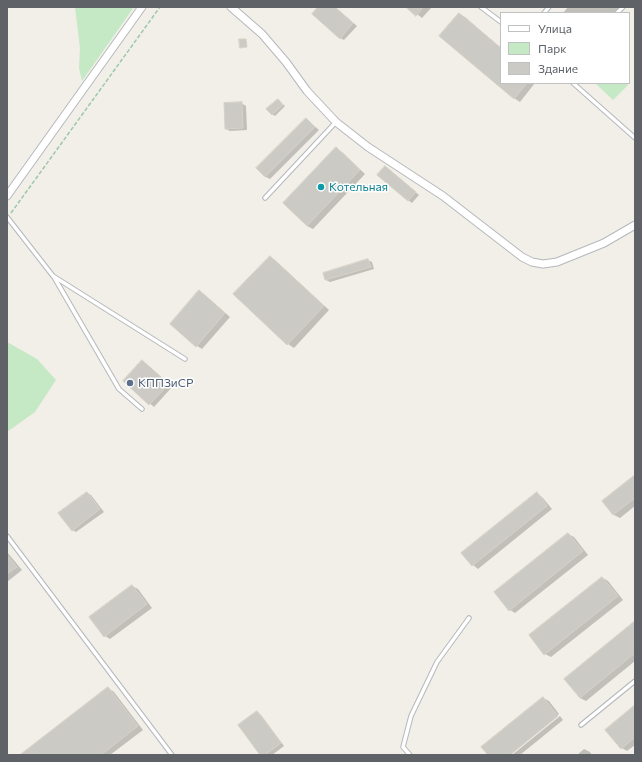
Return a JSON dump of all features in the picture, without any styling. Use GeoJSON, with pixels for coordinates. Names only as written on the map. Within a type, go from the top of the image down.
{"type":"FeatureCollection","features":[{"type":"Feature","properties":{"kind":"street"},"geometry":{"type":"LineString","coordinates":[[7,196],[142,7]]}},
{"type":"Feature","properties":{"kind":"street"},"geometry":{"type":"LineString","coordinates":[[231,7],[262,34],[286,62],[307,91],[336,122],[368,147],[443,196],[522,257],[532,262],[543,264],[557,262],[604,243],[635,225]]}},
{"type":"Feature","properties":{"kind":"lane"},"geometry":{"type":"LineString","coordinates":[[481,7],[500,21]]}},
{"type":"Feature","properties":{"kind":"lane"},"geometry":{"type":"LineString","coordinates":[[574,84],[635,138]]}},
{"type":"Feature","properties":{"kind":"lane"},"geometry":{"type":"LineString","coordinates":[[265,198],[336,122]]}},
{"type":"Feature","properties":{"kind":"lane"},"geometry":{"type":"LineString","coordinates":[[8,217],[53,276],[119,389],[142,409]]}},
{"type":"Feature","properties":{"kind":"lane"},"geometry":{"type":"LineString","coordinates":[[53,276],[184,359]]}},
{"type":"Feature","properties":{"kind":"lane"},"geometry":{"type":"LineString","coordinates":[[7,536],[172,755]]}},
{"type":"Feature","properties":{"kind":"lane"},"geometry":{"type":"LineString","coordinates":[[410,755],[403,747],[411,716],[437,662],[469,618]]}},
{"type":"Feature","properties":{"kind":"lane"},"geometry":{"type":"LineString","coordinates":[[581,725],[635,681]]}},
{"type":"Feature","properties":{"kind":"path"},"geometry":{"type":"LineString","coordinates":[[8,217],[160,7]]}},
{"type":"Feature","properties":{"kind":"green space"},"geometry":{"type":"Polygon","coordinates":[[[75,7],[134,7],[82,81],[79,68],[80,48],[75,7]]]}},
{"type":"Feature","properties":{"kind":"green space"},"geometry":{"type":"Polygon","coordinates":[[[596,84],[627,84],[628,85],[613,100],[596,84]]]}},
{"type":"Feature","properties":{"kind":"green space"},"geometry":{"type":"Polygon","coordinates":[[[7,342],[37,359],[56,380],[35,412],[7,432],[7,342]]]}},
{"type":"Feature","properties":{"kind":"building"},"geometry":{"type":"Polygon","coordinates":[[[318,7],[335,7],[353,23],[340,39],[312,14],[318,7]]]}},
{"type":"Feature","properties":{"kind":"building"},"geometry":{"type":"Polygon","coordinates":[[[406,7],[423,7],[416,16],[406,7]]]}},
{"type":"Feature","properties":{"kind":"building"},"geometry":{"type":"Polygon","coordinates":[[[459,13],[500,47],[500,84],[526,84],[514,99],[439,36],[459,13]]]}},
{"type":"Feature","properties":{"kind":"building"},"geometry":{"type":"Polygon","coordinates":[[[239,39],[246,39],[247,47],[240,48],[239,39]]]}},
{"type":"Feature","properties":{"kind":"building"},"geometry":{"type":"Polygon","coordinates":[[[278,99],[283,105],[272,115],[266,109],[278,99]]]}},
{"type":"Feature","properties":{"kind":"building"},"geometry":{"type":"Polygon","coordinates":[[[242,102],[243,128],[225,129],[224,103],[242,102]]]}},
{"type":"Feature","properties":{"kind":"building"},"geometry":{"type":"Polygon","coordinates":[[[306,118],[315,127],[265,177],[256,168],[306,118]]]}},
{"type":"Feature","properties":{"kind":"building","name":"Котельная"},"geometry":{"type":"Polygon","coordinates":[[[336,147],[360,170],[307,226],[283,203],[336,147]]]}},
{"type":"Feature","properties":{"kind":"building"},"geometry":{"type":"Polygon","coordinates":[[[385,166],[416,192],[408,201],[377,175],[385,166]]]}},
{"type":"Feature","properties":{"kind":"building"},"geometry":{"type":"Polygon","coordinates":[[[270,256],[324,306],[287,345],[233,294],[270,256]]]}},
{"type":"Feature","properties":{"kind":"building"},"geometry":{"type":"Polygon","coordinates":[[[368,259],[371,267],[325,280],[323,273],[368,259]]]}},
{"type":"Feature","properties":{"kind":"building"},"geometry":{"type":"Polygon","coordinates":[[[199,290],[225,313],[196,347],[170,324],[199,290]]]}},
{"type":"Feature","properties":{"kind":"building"},"geometry":{"type":"Polygon","coordinates":[[[142,360],[169,384],[149,405],[123,381],[142,360]]]}},
{"type":"Feature","properties":{"kind":"building"},"geometry":{"type":"Polygon","coordinates":[[[635,475],[635,498],[613,515],[602,501],[635,475]]]}},
{"type":"Feature","properties":{"kind":"building"},"geometry":{"type":"Polygon","coordinates":[[[87,492],[100,509],[72,531],[58,513],[87,492]]]}},
{"type":"Feature","properties":{"kind":"building"},"geometry":{"type":"Polygon","coordinates":[[[537,492],[547,506],[472,566],[461,553],[537,492]]]}},
{"type":"Feature","properties":{"kind":"building"},"geometry":{"type":"Polygon","coordinates":[[[568,533],[583,551],[509,611],[494,592],[568,533]]]}},
{"type":"Feature","properties":{"kind":"building"},"geometry":{"type":"Polygon","coordinates":[[[7,555],[17,567],[7,574],[7,555]]]}},
{"type":"Feature","properties":{"kind":"building"},"geometry":{"type":"Polygon","coordinates":[[[602,577],[618,596],[544,655],[529,635],[602,577]]]}},
{"type":"Feature","properties":{"kind":"building"},"geometry":{"type":"Polygon","coordinates":[[[132,585],[147,604],[104,637],[89,617],[132,585]]]}},
{"type":"Feature","properties":{"kind":"building"},"geometry":{"type":"Polygon","coordinates":[[[635,621],[635,653],[580,698],[564,679],[635,621]]]}},
{"type":"Feature","properties":{"kind":"building"},"geometry":{"type":"Polygon","coordinates":[[[108,687],[138,726],[101,755],[20,755],[108,687]]]}},
{"type":"Feature","properties":{"kind":"building"},"geometry":{"type":"Polygon","coordinates":[[[543,697],[558,716],[510,755],[488,755],[481,747],[543,697]]]}},
{"type":"Feature","properties":{"kind":"building"},"geometry":{"type":"Polygon","coordinates":[[[635,705],[635,737],[621,749],[605,730],[635,705]]]}},
{"type":"Feature","properties":{"kind":"building"},"geometry":{"type":"Polygon","coordinates":[[[257,711],[281,743],[265,755],[260,755],[238,725],[257,711]]]}},
{"type":"Feature","properties":{"kind":"place","name":"Котельная"},"geometry":{"type":"Point","coordinates":[321,187]}},
{"type":"Feature","properties":{"kind":"place","name":"КППЗиСР"},"geometry":{"type":"Point","coordinates":[130,383]}}]}
